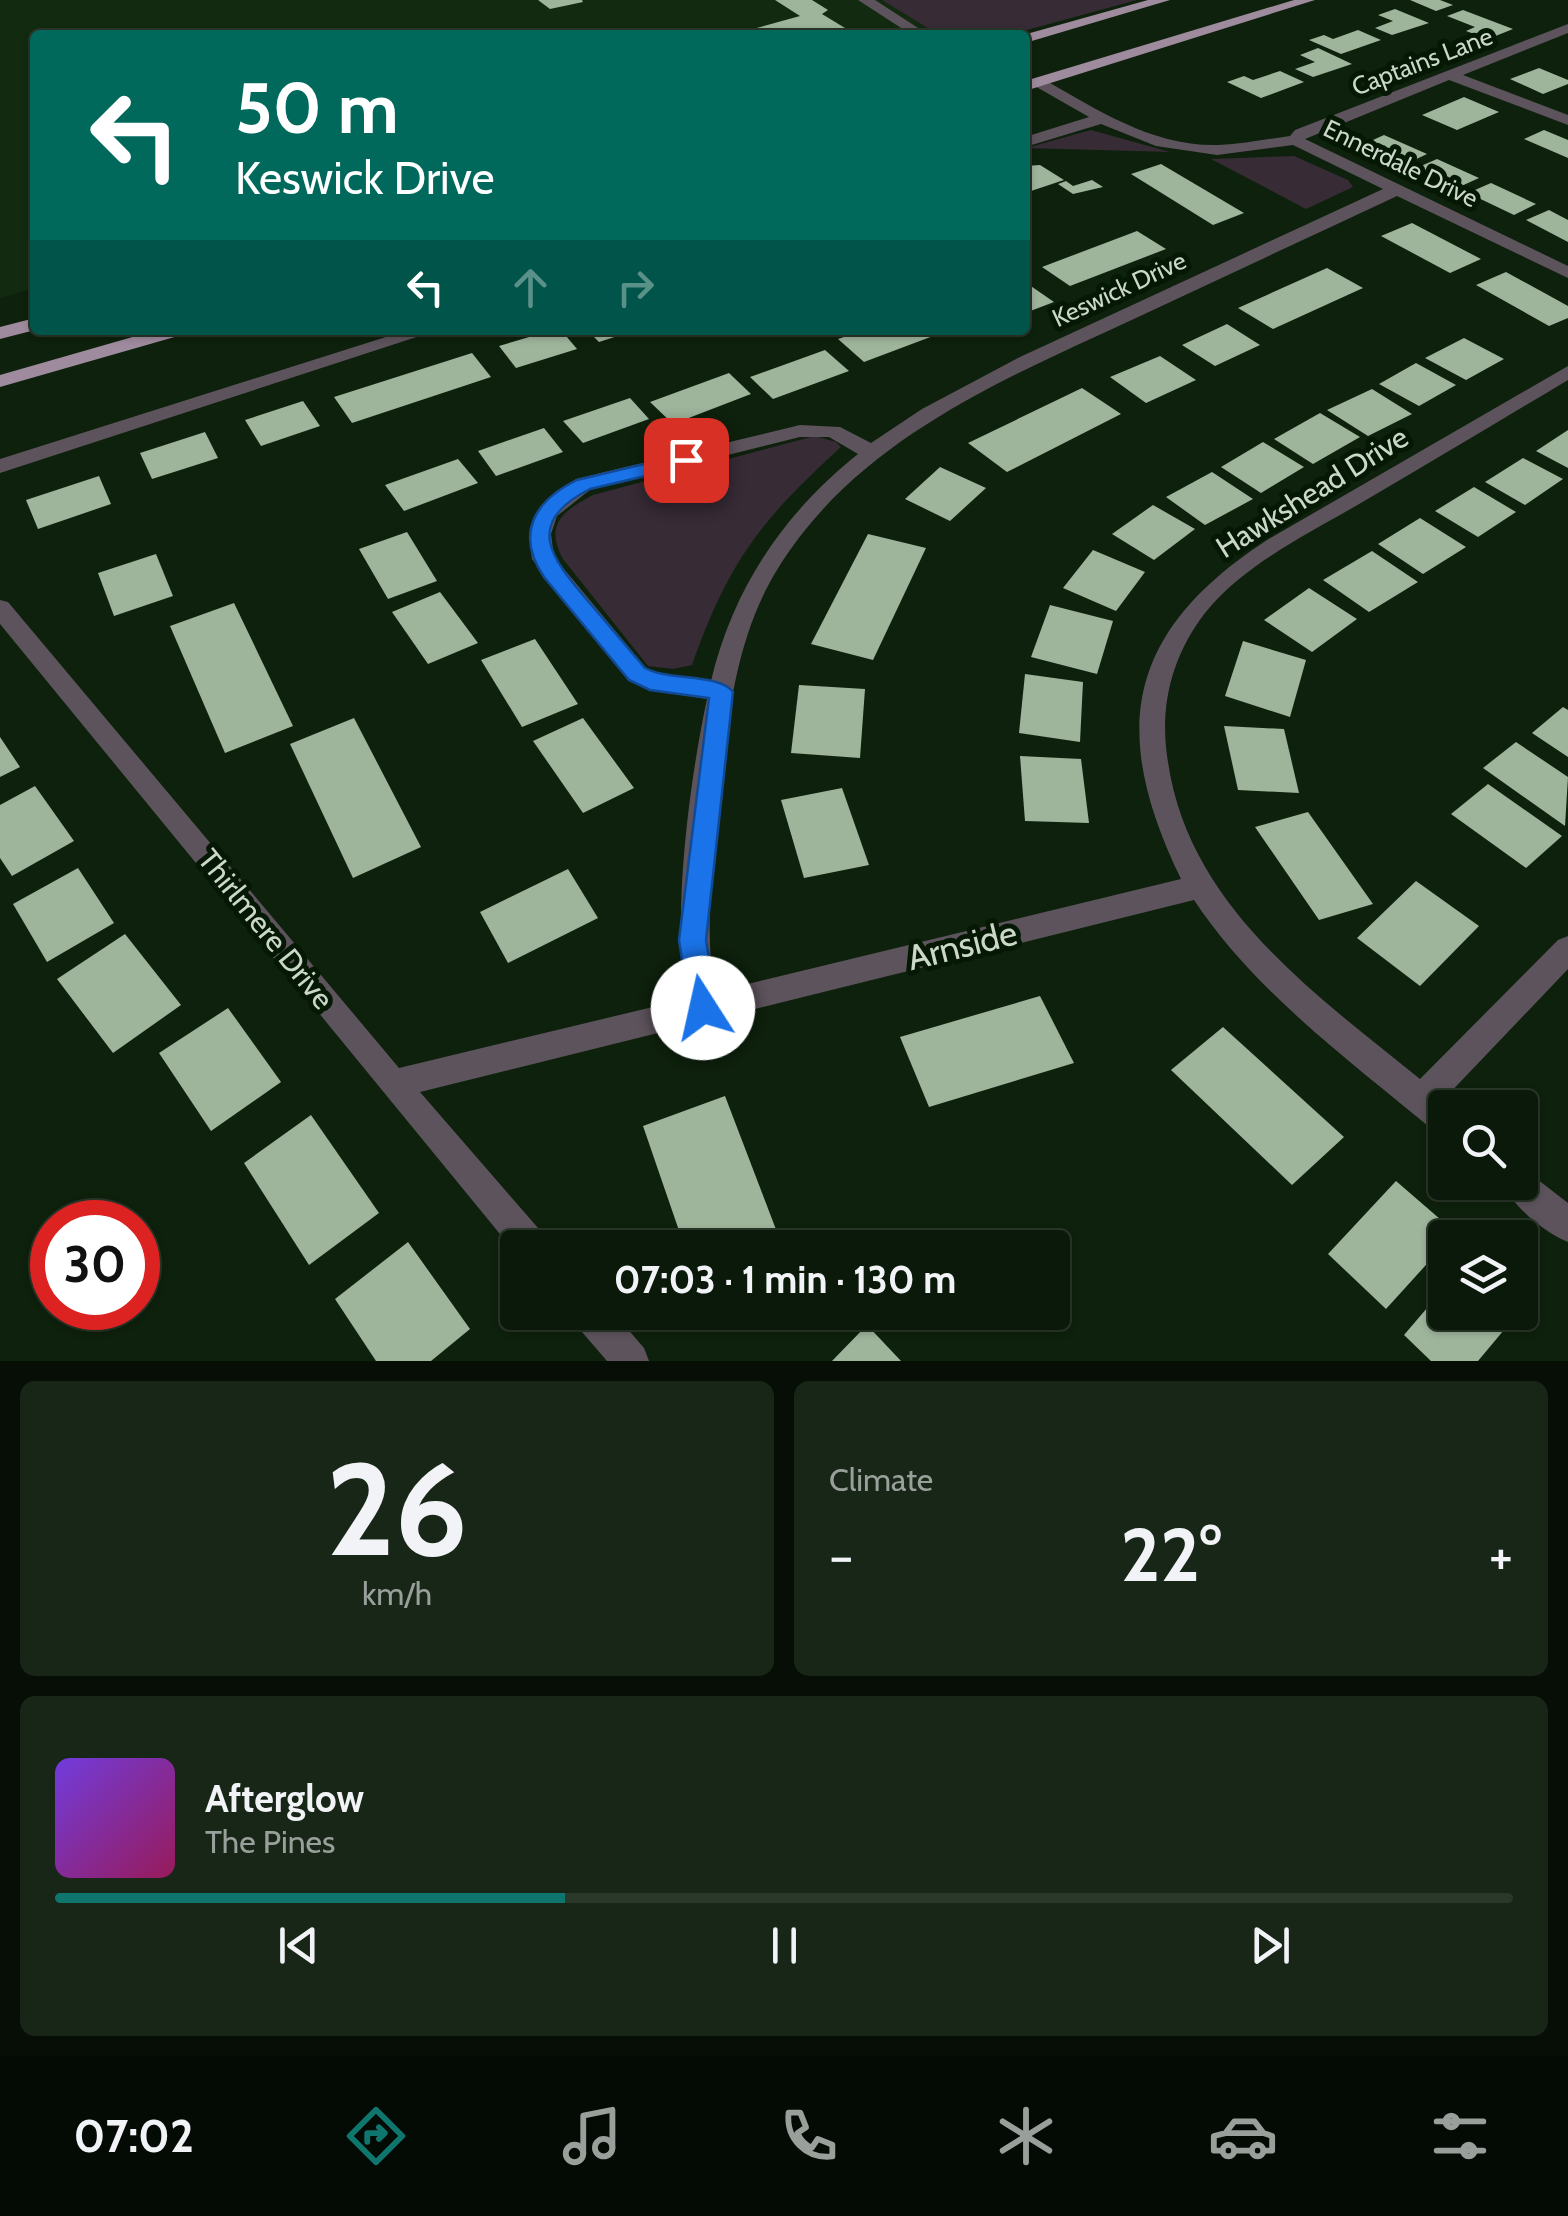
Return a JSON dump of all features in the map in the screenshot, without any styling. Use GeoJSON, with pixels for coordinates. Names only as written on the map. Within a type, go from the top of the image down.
{"type":"FeatureCollection","features":[{"type":"Feature","properties":{"kind":"main road"},"geometry":{"type":"LineString","coordinates":[[1030,38],[1163,0]]}},
{"type":"Feature","properties":{"kind":"main road"},"geometry":{"type":"LineString","coordinates":[[1032,84],[1308,0]]}},
{"type":"Feature","properties":{"kind":"main road"},"geometry":{"type":"LineString","coordinates":[[0,333],[30,325]]}},
{"type":"Feature","properties":{"kind":"main road"},"geometry":{"type":"LineString","coordinates":[[0,380],[160,335]]}},
{"type":"Feature","properties":{"kind":"street"},"geometry":{"type":"LineString","coordinates":[[864,0],[914,30]]}},
{"type":"Feature","properties":{"kind":"street","name":"Captains Lane"},"geometry":{"type":"LineString","coordinates":[[1295,140],[1302,133],[1568,28]]}},
{"type":"Feature","properties":{"kind":"street"},"geometry":{"type":"LineString","coordinates":[[1450,75],[1567,119]]}},
{"type":"Feature","properties":{"kind":"street","name":"Ennerdale Drive"},"geometry":{"type":"LineString","coordinates":[[1032,84],[1140,136],[1190,148],[1246,149],[1295,140],[1568,273]]}},
{"type":"Feature","properties":{"kind":"street"},"geometry":{"type":"LineString","coordinates":[[1030,140],[1100,119]]}},
{"type":"Feature","properties":{"kind":"street","name":"Keswick Drive"},"geometry":{"type":"LineString","coordinates":[[703,1008],[693,940],[721,692],[736,628],[767,566],[830,488],[872,452],[944,402],[1398,189]]}},
{"type":"Feature","properties":{"kind":"street"},"geometry":{"type":"LineString","coordinates":[[0,466],[412,335]]}},
{"type":"Feature","properties":{"kind":"street","name":"Hawkshead Drive"},"geometry":{"type":"LineString","coordinates":[[1202,886],[1174,836],[1148,740],[1160,666],[1174,636],[1227,580],[1303,528],[1568,372]]}},
{"type":"Feature","properties":{"kind":"street"},"geometry":{"type":"LineString","coordinates":[[721,692],[650,682],[624,662],[542,559],[538,538],[546,513],[584,484],[800,431],[833,432],[872,452]]}},
{"type":"Feature","properties":{"kind":"street","name":"Thirlmere Drive"},"geometry":{"type":"LineString","coordinates":[[0,608],[519,1230]]}},
{"type":"Feature","properties":{"kind":"street"},"geometry":{"type":"LineString","coordinates":[[1202,886],[1255,956],[1428,1106]]}},
{"type":"Feature","properties":{"kind":"street","name":"Arnside"},"geometry":{"type":"LineString","coordinates":[[393,1084],[1202,886]]}},
{"type":"Feature","properties":{"kind":"street"},"geometry":{"type":"LineString","coordinates":[[1421,1100],[1568,949]]}},
{"type":"Feature","properties":{"kind":"street"},"geometry":{"type":"LineString","coordinates":[[1538,1199],[1568,1225]]}},
{"type":"Feature","properties":{"kind":"street"},"geometry":{"type":"LineString","coordinates":[[604,1330],[631,1361]]}},
{"type":"Feature","properties":{"kind":"shaded area"},"geometry":{"type":"Polygon","coordinates":[[[0,0],[882,0],[931,30],[30,30],[30,289],[0,298],[0,0]]]}},
{"type":"Feature","properties":{"kind":"shaded area"},"geometry":{"type":"Polygon","coordinates":[[[882,0],[1137,0],[1027,30],[931,30],[882,0]]]}},
{"type":"Feature","properties":{"kind":"shaded area"},"geometry":{"type":"Polygon","coordinates":[[[1091,130],[1170,152],[1030,148],[1091,130]]]}},
{"type":"Feature","properties":{"kind":"shaded area"},"geometry":{"type":"Polygon","coordinates":[[[1294,156],[1348,180],[1353,187],[1306,209],[1211,159],[1294,156]]]}},
{"type":"Feature","properties":{"kind":"shaded area"},"geometry":{"type":"Polygon","coordinates":[[[815,436],[841,447],[789,498],[750,545],[720,597],[692,665],[673,669],[648,666],[563,559],[555,536],[565,513],[593,495],[815,436]]]}},
{"type":"Feature","properties":{"kind":"building"},"geometry":{"type":"Polygon","coordinates":[[[538,0],[582,0],[583,2],[550,9],[538,0]]]}},
{"type":"Feature","properties":{"kind":"building"},"geometry":{"type":"Polygon","coordinates":[[[775,0],[812,0],[828,10],[822,14],[845,28],[749,30],[800,16],[775,0]]]}},
{"type":"Feature","properties":{"kind":"building"},"geometry":{"type":"Polygon","coordinates":[[[1410,0],[1440,0],[1453,5],[1436,11],[1410,0]]]}},
{"type":"Feature","properties":{"kind":"building"},"geometry":{"type":"Polygon","coordinates":[[[1395,9],[1429,23],[1392,35],[1375,28],[1393,21],[1378,15],[1395,9]]]}},
{"type":"Feature","properties":{"kind":"building"},"geometry":{"type":"Polygon","coordinates":[[[1463,10],[1513,29],[1488,39],[1466,31],[1475,27],[1447,16],[1463,10]]]}},
{"type":"Feature","properties":{"kind":"building"},"geometry":{"type":"Polygon","coordinates":[[[1358,30],[1381,40],[1341,54],[1309,40],[1324,35],[1333,39],[1358,30]]]}},
{"type":"Feature","properties":{"kind":"building"},"geometry":{"type":"Polygon","coordinates":[[[1318,48],[1352,64],[1313,77],[1295,69],[1315,62],[1300,55],[1318,48]]]}},
{"type":"Feature","properties":{"kind":"building"},"geometry":{"type":"Polygon","coordinates":[[[1539,68],[1568,80],[1568,84],[1543,94],[1510,79],[1539,68]]]}},
{"type":"Feature","properties":{"kind":"building"},"geometry":{"type":"Polygon","coordinates":[[[1280,71],[1304,82],[1261,98],[1227,82],[1244,76],[1253,80],[1280,71]]]}},
{"type":"Feature","properties":{"kind":"building"},"geometry":{"type":"Polygon","coordinates":[[[1464,97],[1499,112],[1457,130],[1422,115],[1464,97]]]}},
{"type":"Feature","properties":{"kind":"building"},"geometry":{"type":"Polygon","coordinates":[[[1544,130],[1568,140],[1568,158],[1524,139],[1544,130]]]}},
{"type":"Feature","properties":{"kind":"building"},"geometry":{"type":"Polygon","coordinates":[[[1384,135],[1427,154],[1404,165],[1362,145],[1384,135]]]}},
{"type":"Feature","properties":{"kind":"building"},"geometry":{"type":"Polygon","coordinates":[[[1437,159],[1479,178],[1457,188],[1414,169],[1437,159]]]}},
{"type":"Feature","properties":{"kind":"building"},"geometry":{"type":"Polygon","coordinates":[[[1161,164],[1244,213],[1213,225],[1131,174],[1161,164]]]}},
{"type":"Feature","properties":{"kind":"building"},"geometry":{"type":"Polygon","coordinates":[[[1040,165],[1064,180],[1030,191],[1030,166],[1040,165]]]}},
{"type":"Feature","properties":{"kind":"building"},"geometry":{"type":"Polygon","coordinates":[[[1092,180],[1103,187],[1073,194],[1058,184],[1066,181],[1073,186],[1092,180]]]}},
{"type":"Feature","properties":{"kind":"building"},"geometry":{"type":"Polygon","coordinates":[[[1491,183],[1536,204],[1514,215],[1468,193],[1491,183]]]}},
{"type":"Feature","properties":{"kind":"building"},"geometry":{"type":"Polygon","coordinates":[[[1549,210],[1568,220],[1568,242],[1526,220],[1549,210]]]}},
{"type":"Feature","properties":{"kind":"building"},"geometry":{"type":"Polygon","coordinates":[[[1412,223],[1481,259],[1450,273],[1381,236],[1412,223]]]}},
{"type":"Feature","properties":{"kind":"building"},"geometry":{"type":"Polygon","coordinates":[[[1137,231],[1166,249],[1070,286],[1042,267],[1137,231]]]}},
{"type":"Feature","properties":{"kind":"building"},"geometry":{"type":"Polygon","coordinates":[[[1327,268],[1363,288],[1273,329],[1238,308],[1327,268]]]}},
{"type":"Feature","properties":{"kind":"building"},"geometry":{"type":"Polygon","coordinates":[[[1506,272],[1568,306],[1568,318],[1549,326],[1476,285],[1506,272]]]}},
{"type":"Feature","properties":{"kind":"building"},"geometry":{"type":"Polygon","coordinates":[[[1030,285],[1054,302],[1030,311],[1030,285]]]}},
{"type":"Feature","properties":{"kind":"building"},"geometry":{"type":"Polygon","coordinates":[[[1227,324],[1260,345],[1215,366],[1182,345],[1227,324]]]}},
{"type":"Feature","properties":{"kind":"building"},"geometry":{"type":"Polygon","coordinates":[[[536,335],[565,335],[577,349],[516,368],[499,346],[536,335]]]}},
{"type":"Feature","properties":{"kind":"building"},"geometry":{"type":"Polygon","coordinates":[[[592,335],[621,335],[599,342],[592,335]]]}},
{"type":"Feature","properties":{"kind":"building"},"geometry":{"type":"Polygon","coordinates":[[[850,335],[936,335],[864,362],[838,339],[850,335]]]}},
{"type":"Feature","properties":{"kind":"building"},"geometry":{"type":"Polygon","coordinates":[[[1464,338],[1504,359],[1466,380],[1425,358],[1464,338]]]}},
{"type":"Feature","properties":{"kind":"building"},"geometry":{"type":"Polygon","coordinates":[[[825,350],[849,371],[773,399],[750,377],[825,350]]]}},
{"type":"Feature","properties":{"kind":"building"},"geometry":{"type":"Polygon","coordinates":[[[472,353],[491,377],[352,423],[334,397],[472,353]]]}},
{"type":"Feature","properties":{"kind":"building"},"geometry":{"type":"Polygon","coordinates":[[[1160,356],[1196,380],[1146,403],[1110,377],[1160,356]]]}},
{"type":"Feature","properties":{"kind":"building"},"geometry":{"type":"Polygon","coordinates":[[[1416,363],[1456,385],[1419,406],[1379,384],[1416,363]]]}},
{"type":"Feature","properties":{"kind":"building"},"geometry":{"type":"Polygon","coordinates":[[[729,373],[751,394],[673,424],[650,402],[729,373]]]}},
{"type":"Feature","properties":{"kind":"building"},"geometry":{"type":"Polygon","coordinates":[[[1082,388],[1121,414],[1007,472],[968,443],[1082,388]]]}},
{"type":"Feature","properties":{"kind":"building"},"geometry":{"type":"Polygon","coordinates":[[[1372,389],[1412,414],[1368,436],[1327,410],[1372,389]]]}},
{"type":"Feature","properties":{"kind":"building"},"geometry":{"type":"Polygon","coordinates":[[[630,398],[649,419],[583,443],[563,421],[630,398]]]}},
{"type":"Feature","properties":{"kind":"building"},"geometry":{"type":"Polygon","coordinates":[[[303,401],[320,426],[261,446],[245,420],[303,401]]]}},
{"type":"Feature","properties":{"kind":"building"},"geometry":{"type":"Polygon","coordinates":[[[1320,413],[1360,437],[1313,464],[1274,439],[1320,413]]]}},
{"type":"Feature","properties":{"kind":"building"},"geometry":{"type":"Polygon","coordinates":[[[544,428],[563,452],[496,476],[478,451],[544,428]]]}},
{"type":"Feature","properties":{"kind":"building"},"geometry":{"type":"Polygon","coordinates":[[[1568,430],[1568,468],[1536,451],[1568,430]]]}},
{"type":"Feature","properties":{"kind":"building"},"geometry":{"type":"Polygon","coordinates":[[[205,432],[218,458],[152,479],[140,453],[205,432]]]}},
{"type":"Feature","properties":{"kind":"building"},"geometry":{"type":"Polygon","coordinates":[[[1263,442],[1304,467],[1261,493],[1221,467],[1263,442]]]}},
{"type":"Feature","properties":{"kind":"building"},"geometry":{"type":"Polygon","coordinates":[[[1523,458],[1563,479],[1525,505],[1485,482],[1523,458]]]}},
{"type":"Feature","properties":{"kind":"building"},"geometry":{"type":"Polygon","coordinates":[[[458,459],[478,483],[404,511],[385,485],[458,459]]]}},
{"type":"Feature","properties":{"kind":"building"},"geometry":{"type":"Polygon","coordinates":[[[940,467],[986,488],[950,521],[905,499],[940,467]]]}},
{"type":"Feature","properties":{"kind":"building"},"geometry":{"type":"Polygon","coordinates":[[[1212,472],[1253,499],[1205,525],[1166,497],[1212,472]]]}},
{"type":"Feature","properties":{"kind":"building"},"geometry":{"type":"Polygon","coordinates":[[[99,476],[111,504],[38,529],[26,500],[99,476]]]}},
{"type":"Feature","properties":{"kind":"building"},"geometry":{"type":"Polygon","coordinates":[[[1474,487],[1516,512],[1478,537],[1435,511],[1474,487]]]}},
{"type":"Feature","properties":{"kind":"building"},"geometry":{"type":"Polygon","coordinates":[[[1153,505],[1195,529],[1154,560],[1112,534],[1153,505]]]}},
{"type":"Feature","properties":{"kind":"building"},"geometry":{"type":"Polygon","coordinates":[[[1420,518],[1466,547],[1423,574],[1378,544],[1420,518]]]}},
{"type":"Feature","properties":{"kind":"building"},"geometry":{"type":"Polygon","coordinates":[[[407,532],[437,581],[388,599],[359,549],[407,532]]]}},
{"type":"Feature","properties":{"kind":"building"},"geometry":{"type":"Polygon","coordinates":[[[868,534],[926,548],[873,660],[811,644],[868,534]]]}},
{"type":"Feature","properties":{"kind":"building"},"geometry":{"type":"Polygon","coordinates":[[[1093,550],[1145,572],[1116,611],[1063,588],[1093,550]]]}},
{"type":"Feature","properties":{"kind":"building"},"geometry":{"type":"Polygon","coordinates":[[[1372,551],[1418,582],[1369,612],[1323,580],[1372,551]]]}},
{"type":"Feature","properties":{"kind":"building"},"geometry":{"type":"Polygon","coordinates":[[[156,554],[173,596],[114,616],[98,573],[156,554]]]}},
{"type":"Feature","properties":{"kind":"building"},"geometry":{"type":"Polygon","coordinates":[[[1309,588],[1357,619],[1312,652],[1264,620],[1309,588]]]}},
{"type":"Feature","properties":{"kind":"building"},"geometry":{"type":"Polygon","coordinates":[[[440,592],[478,643],[428,664],[392,612],[440,592]]]}},
{"type":"Feature","properties":{"kind":"building"},"geometry":{"type":"Polygon","coordinates":[[[234,603],[293,726],[225,753],[170,626],[234,603]]]}},
{"type":"Feature","properties":{"kind":"building"},"geometry":{"type":"Polygon","coordinates":[[[1050,605],[1113,621],[1097,674],[1031,657],[1050,605]]]}},
{"type":"Feature","properties":{"kind":"building"},"geometry":{"type":"Polygon","coordinates":[[[535,639],[578,704],[522,727],[481,660],[535,639]]]}},
{"type":"Feature","properties":{"kind":"building"},"geometry":{"type":"Polygon","coordinates":[[[1243,641],[1306,660],[1290,717],[1225,696],[1243,641]]]}},
{"type":"Feature","properties":{"kind":"building"},"geometry":{"type":"Polygon","coordinates":[[[1025,674],[1083,682],[1080,742],[1019,733],[1025,674]]]}},
{"type":"Feature","properties":{"kind":"building"},"geometry":{"type":"Polygon","coordinates":[[[799,685],[865,689],[860,758],[791,753],[799,685]]]}},
{"type":"Feature","properties":{"kind":"building"},"geometry":{"type":"Polygon","coordinates":[[[1563,707],[1568,710],[1568,757],[1532,733],[1563,707]]]}},
{"type":"Feature","properties":{"kind":"building"},"geometry":{"type":"Polygon","coordinates":[[[354,718],[421,847],[353,878],[290,744],[354,718]]]}},
{"type":"Feature","properties":{"kind":"building"},"geometry":{"type":"Polygon","coordinates":[[[583,718],[634,788],[583,813],[533,741],[583,718]]]}},
{"type":"Feature","properties":{"kind":"building"},"geometry":{"type":"Polygon","coordinates":[[[1224,726],[1284,729],[1299,793],[1238,790],[1224,726]]]}},
{"type":"Feature","properties":{"kind":"building"},"geometry":{"type":"Polygon","coordinates":[[[0,737],[20,767],[0,777],[0,737]]]}},
{"type":"Feature","properties":{"kind":"building"},"geometry":{"type":"Polygon","coordinates":[[[1516,742],[1568,777],[1565,826],[1483,768],[1516,742]]]}},
{"type":"Feature","properties":{"kind":"building"},"geometry":{"type":"Polygon","coordinates":[[[1020,756],[1081,759],[1089,823],[1025,821],[1020,756]]]}},
{"type":"Feature","properties":{"kind":"building"},"geometry":{"type":"Polygon","coordinates":[[[1488,784],[1562,836],[1526,868],[1451,814],[1488,784]]]}},
{"type":"Feature","properties":{"kind":"building"},"geometry":{"type":"Polygon","coordinates":[[[35,786],[74,841],[12,876],[0,858],[0,805],[35,786]]]}},
{"type":"Feature","properties":{"kind":"building"},"geometry":{"type":"Polygon","coordinates":[[[842,788],[869,865],[804,878],[781,800],[842,788]]]}},
{"type":"Feature","properties":{"kind":"building"},"geometry":{"type":"Polygon","coordinates":[[[1308,812],[1373,904],[1319,920],[1255,827],[1308,812]]]}},
{"type":"Feature","properties":{"kind":"building"},"geometry":{"type":"Polygon","coordinates":[[[78,868],[114,923],[47,962],[13,904],[78,868]]]}},
{"type":"Feature","properties":{"kind":"building"},"geometry":{"type":"Polygon","coordinates":[[[568,869],[598,918],[508,963],[480,912],[568,869]]]}},
{"type":"Feature","properties":{"kind":"building"},"geometry":{"type":"Polygon","coordinates":[[[1416,881],[1479,926],[1420,986],[1357,938],[1416,881]]]}},
{"type":"Feature","properties":{"kind":"building"},"geometry":{"type":"Polygon","coordinates":[[[125,934],[181,1005],[113,1053],[57,979],[125,934]]]}},
{"type":"Feature","properties":{"kind":"building"},"geometry":{"type":"Polygon","coordinates":[[[1040,996],[1074,1063],[929,1107],[900,1037],[1040,996]]]}},
{"type":"Feature","properties":{"kind":"building"},"geometry":{"type":"Polygon","coordinates":[[[228,1008],[281,1082],[211,1131],[159,1053],[228,1008]]]}},
{"type":"Feature","properties":{"kind":"building"},"geometry":{"type":"Polygon","coordinates":[[[1223,1027],[1344,1137],[1292,1185],[1171,1070],[1223,1027]]]}},
{"type":"Feature","properties":{"kind":"building"},"geometry":{"type":"Polygon","coordinates":[[[725,1096],[776,1230],[679,1230],[643,1126],[725,1096]]]}},
{"type":"Feature","properties":{"kind":"building"},"geometry":{"type":"Polygon","coordinates":[[[311,1115],[379,1213],[309,1265],[244,1163],[311,1115]]]}},
{"type":"Feature","properties":{"kind":"building"},"geometry":{"type":"Polygon","coordinates":[[[1396,1181],[1441,1220],[1428,1220],[1428,1263],[1386,1309],[1328,1254],[1396,1181]]]}},
{"type":"Feature","properties":{"kind":"building"},"geometry":{"type":"Polygon","coordinates":[[[408,1242],[470,1329],[431,1361],[376,1361],[335,1299],[408,1242]]]}},
{"type":"Feature","properties":{"kind":"building"},"geometry":{"type":"Polygon","coordinates":[[[1428,1307],[1428,1330],[1504,1330],[1478,1361],[1431,1361],[1404,1335],[1428,1307]]]}},
{"type":"Feature","properties":{"kind":"building"},"geometry":{"type":"Polygon","coordinates":[[[862,1330],[872,1330],[901,1361],[832,1361],[862,1330]]]}},
{"type":"Feature","properties":{"kind":"route"},"geometry":{"type":"LineString","coordinates":[[686,460],[584,484],[546,513],[538,538],[542,559],[637,674],[650,682],[721,692],[693,940],[703,1008]]}}]}
